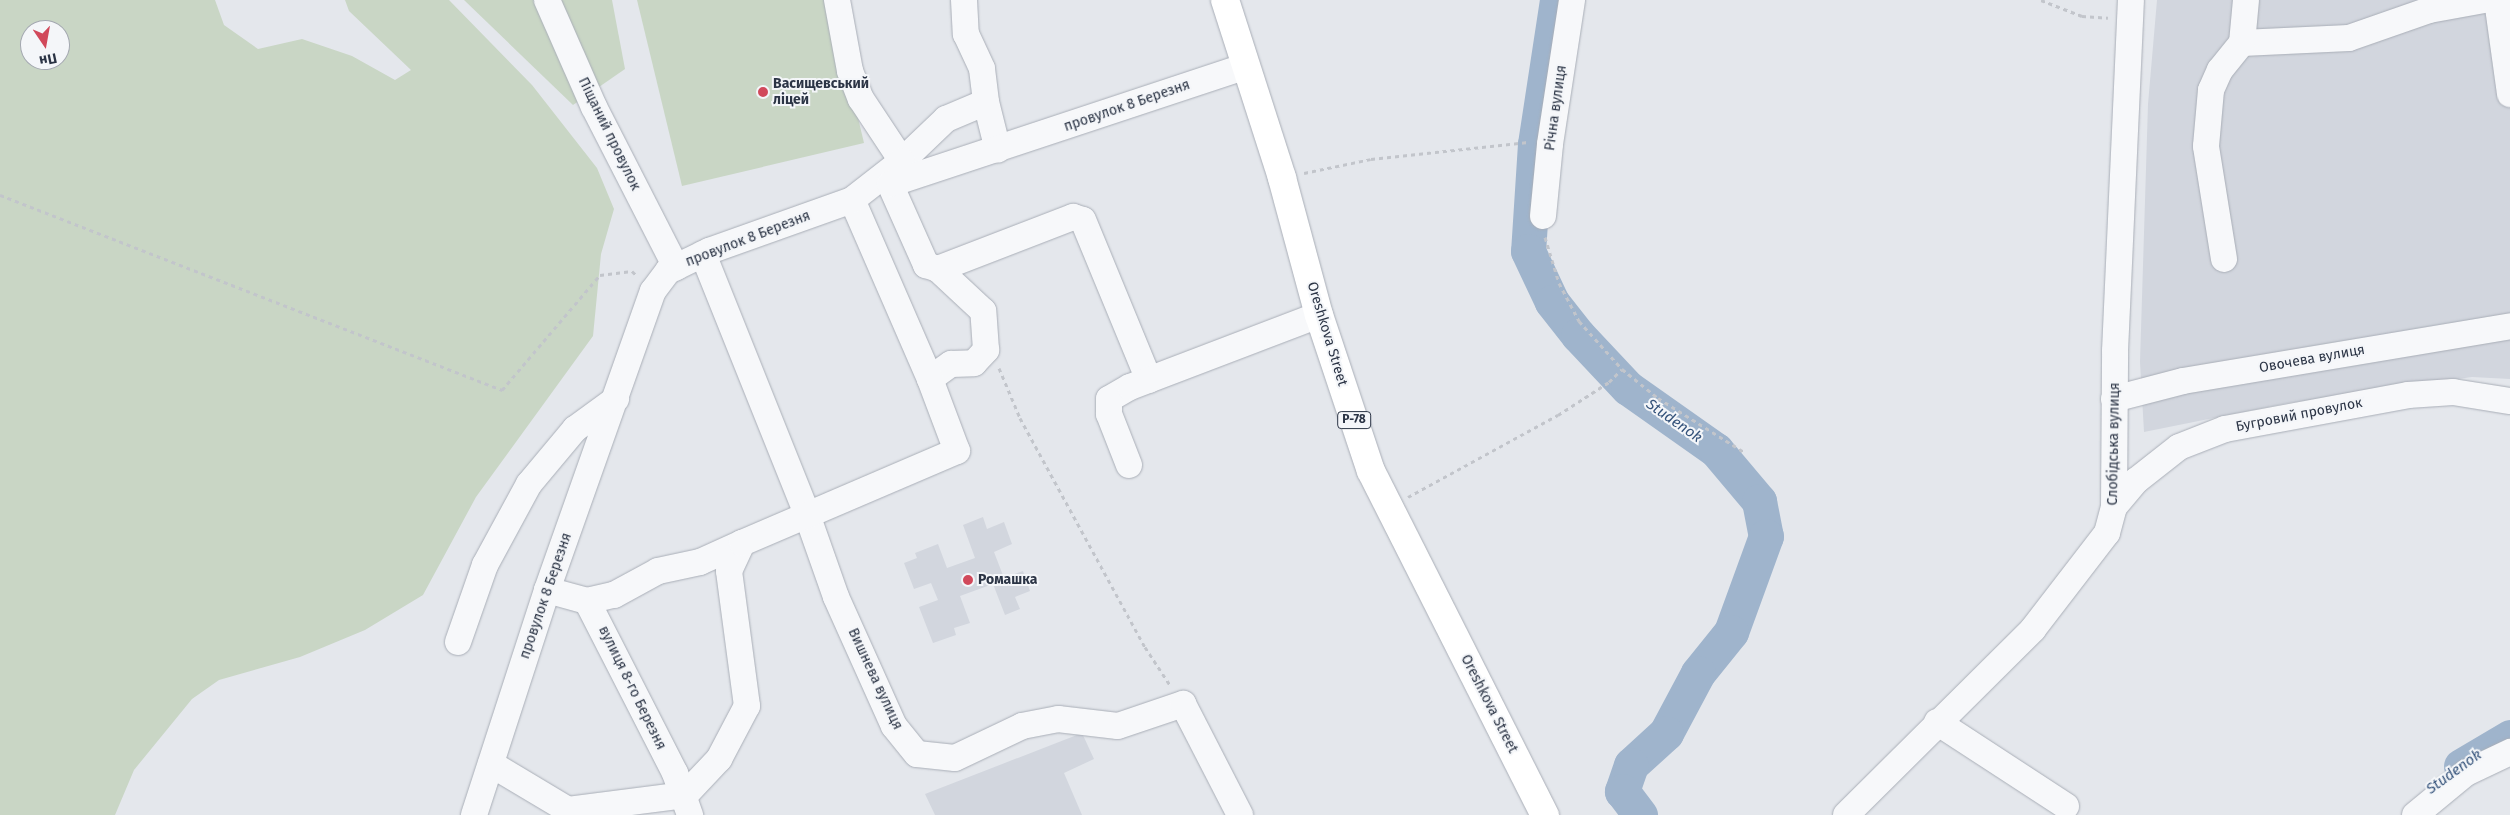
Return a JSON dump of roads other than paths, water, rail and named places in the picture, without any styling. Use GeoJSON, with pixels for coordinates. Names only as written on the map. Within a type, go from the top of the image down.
{"type":"FeatureCollection","features":[{"type":"Feature","properties":{"kind":"main road","name":"Oreshkova Street"},"geometry":{"type":"LineString","coordinates":[[1225,0],[1282,178],[1319,315],[1371,471],[1389,510],[1545,815]]}},
{"type":"Feature","properties":{"kind":"street","name":"Піщаний провулок"},"geometry":{"type":"LineString","coordinates":[[547,0],[594,107],[676,267]]}},
{"type":"Feature","properties":{"kind":"street"},"geometry":{"type":"LineString","coordinates":[[837,0],[850,71],[861,99],[902,161]]}},
{"type":"Feature","properties":{"kind":"street"},"geometry":{"type":"LineString","coordinates":[[964,0],[966,34],[982,69],[986,102],[998,150]]}},
{"type":"Feature","properties":{"kind":"street","name":"Річна вулиця"},"geometry":{"type":"LineString","coordinates":[[1543,216],[1550,144],[1572,0]]}},
{"type":"Feature","properties":{"kind":"street"},"geometry":{"type":"LineString","coordinates":[[2224,259],[2206,146],[2211,90],[2220,70],[2242,44],[2246,0]]}},
{"type":"Feature","properties":{"kind":"street"},"geometry":{"type":"LineString","coordinates":[[2242,44],[2349,38],[2428,10],[2484,0]]}},
{"type":"Feature","properties":{"kind":"street"},"geometry":{"type":"LineString","coordinates":[[2497,0],[2510,94]]}},
{"type":"Feature","properties":{"kind":"street","name":"Слобідська вулиця"},"geometry":{"type":"LineString","coordinates":[[1846,815],[1937,722],[2033,629],[2072,581],[2107,533],[2114,507],[2114,399],[2131,10]]}},
{"type":"Feature","properties":{"kind":"street","name":"провулок 8 Березня"},"geometry":{"type":"LineString","coordinates":[[890,184],[998,150],[1246,66]]}},
{"type":"Feature","properties":{"kind":"street"},"geometry":{"type":"LineString","coordinates":[[930,379],[951,364],[974,363],[986,350],[983,311],[938,269],[926,266],[890,184],[902,161],[946,118],[986,102]]}},
{"type":"Feature","properties":{"kind":"street","name":"провулок 8 Березня"},"geometry":{"type":"LineString","coordinates":[[474,815],[546,590],[616,399],[653,291],[668,271],[703,254],[852,200],[902,161]]}},
{"type":"Feature","properties":{"kind":"street"},"geometry":{"type":"LineString","coordinates":[[546,590],[587,601],[614,595],[658,570],[700,562],[806,514],[957,451],[930,379],[852,200]]}},
{"type":"Feature","properties":{"kind":"street"},"geometry":{"type":"LineString","coordinates":[[938,269],[1073,217],[1083,220],[1149,380]]}},
{"type":"Feature","properties":{"kind":"street","name":"Вишнева вулиця"},"geometry":{"type":"LineString","coordinates":[[703,254],[806,514],[836,597],[894,726],[917,754],[955,758],[1022,726],[1058,719],[1118,726],[1183,704],[1240,815]]}},
{"type":"Feature","properties":{"kind":"street"},"geometry":{"type":"LineString","coordinates":[[1130,465],[1109,414],[1110,399],[1149,380],[1319,315]]}},
{"type":"Feature","properties":{"kind":"street","name":"Овочева вулиця"},"geometry":{"type":"LineString","coordinates":[[2114,399],[2183,381],[2510,326]]}},
{"type":"Feature","properties":{"kind":"street","name":"Бугровий провулок"},"geometry":{"type":"LineString","coordinates":[[2114,507],[2137,480],[2179,447],[2224,429],[2408,395],[2453,392],[2510,401]]}},
{"type":"Feature","properties":{"kind":"street"},"geometry":{"type":"LineString","coordinates":[[458,642],[485,565],[529,484],[575,429],[616,399]]}},
{"type":"Feature","properties":{"kind":"street"},"geometry":{"type":"LineString","coordinates":[[491,764],[568,810],[688,805],[719,759],[747,706],[729,571],[742,543]]}},
{"type":"Feature","properties":{"kind":"street","name":"вулиця 8-го Березня"},"geometry":{"type":"LineString","coordinates":[[587,601],[608,637],[688,805]]}},
{"type":"Feature","properties":{"kind":"street"},"geometry":{"type":"LineString","coordinates":[[1937,722],[2066,806]]}},
{"type":"Feature","properties":{"kind":"street"},"geometry":{"type":"LineString","coordinates":[[2415,815],[2466,773],[2510,752]]}},
{"type":"Feature","properties":{"kind":"waterway","name":"Studenok"},"geometry":{"type":"LineString","coordinates":[[1557,0],[1535,144],[1528,251],[1552,302],[1578,335],[1628,388],[1716,450],[1759,501],[1766,536],[1731,632],[1698,673],[1666,733],[1631,765],[1622,791],[1640,815]]}},
{"type":"Feature","properties":{"kind":"waterway","name":"Studenok"},"geometry":{"type":"LineString","coordinates":[[2461,766],[2510,737]]}},
{"type":"Feature","properties":{"kind":"place","name":"Васищевський ліцей"},"geometry":{"type":"Point","coordinates":[763,92]}},
{"type":"Feature","properties":{"kind":"place","name":"Ромашка"},"geometry":{"type":"Point","coordinates":[968,580]}}]}
